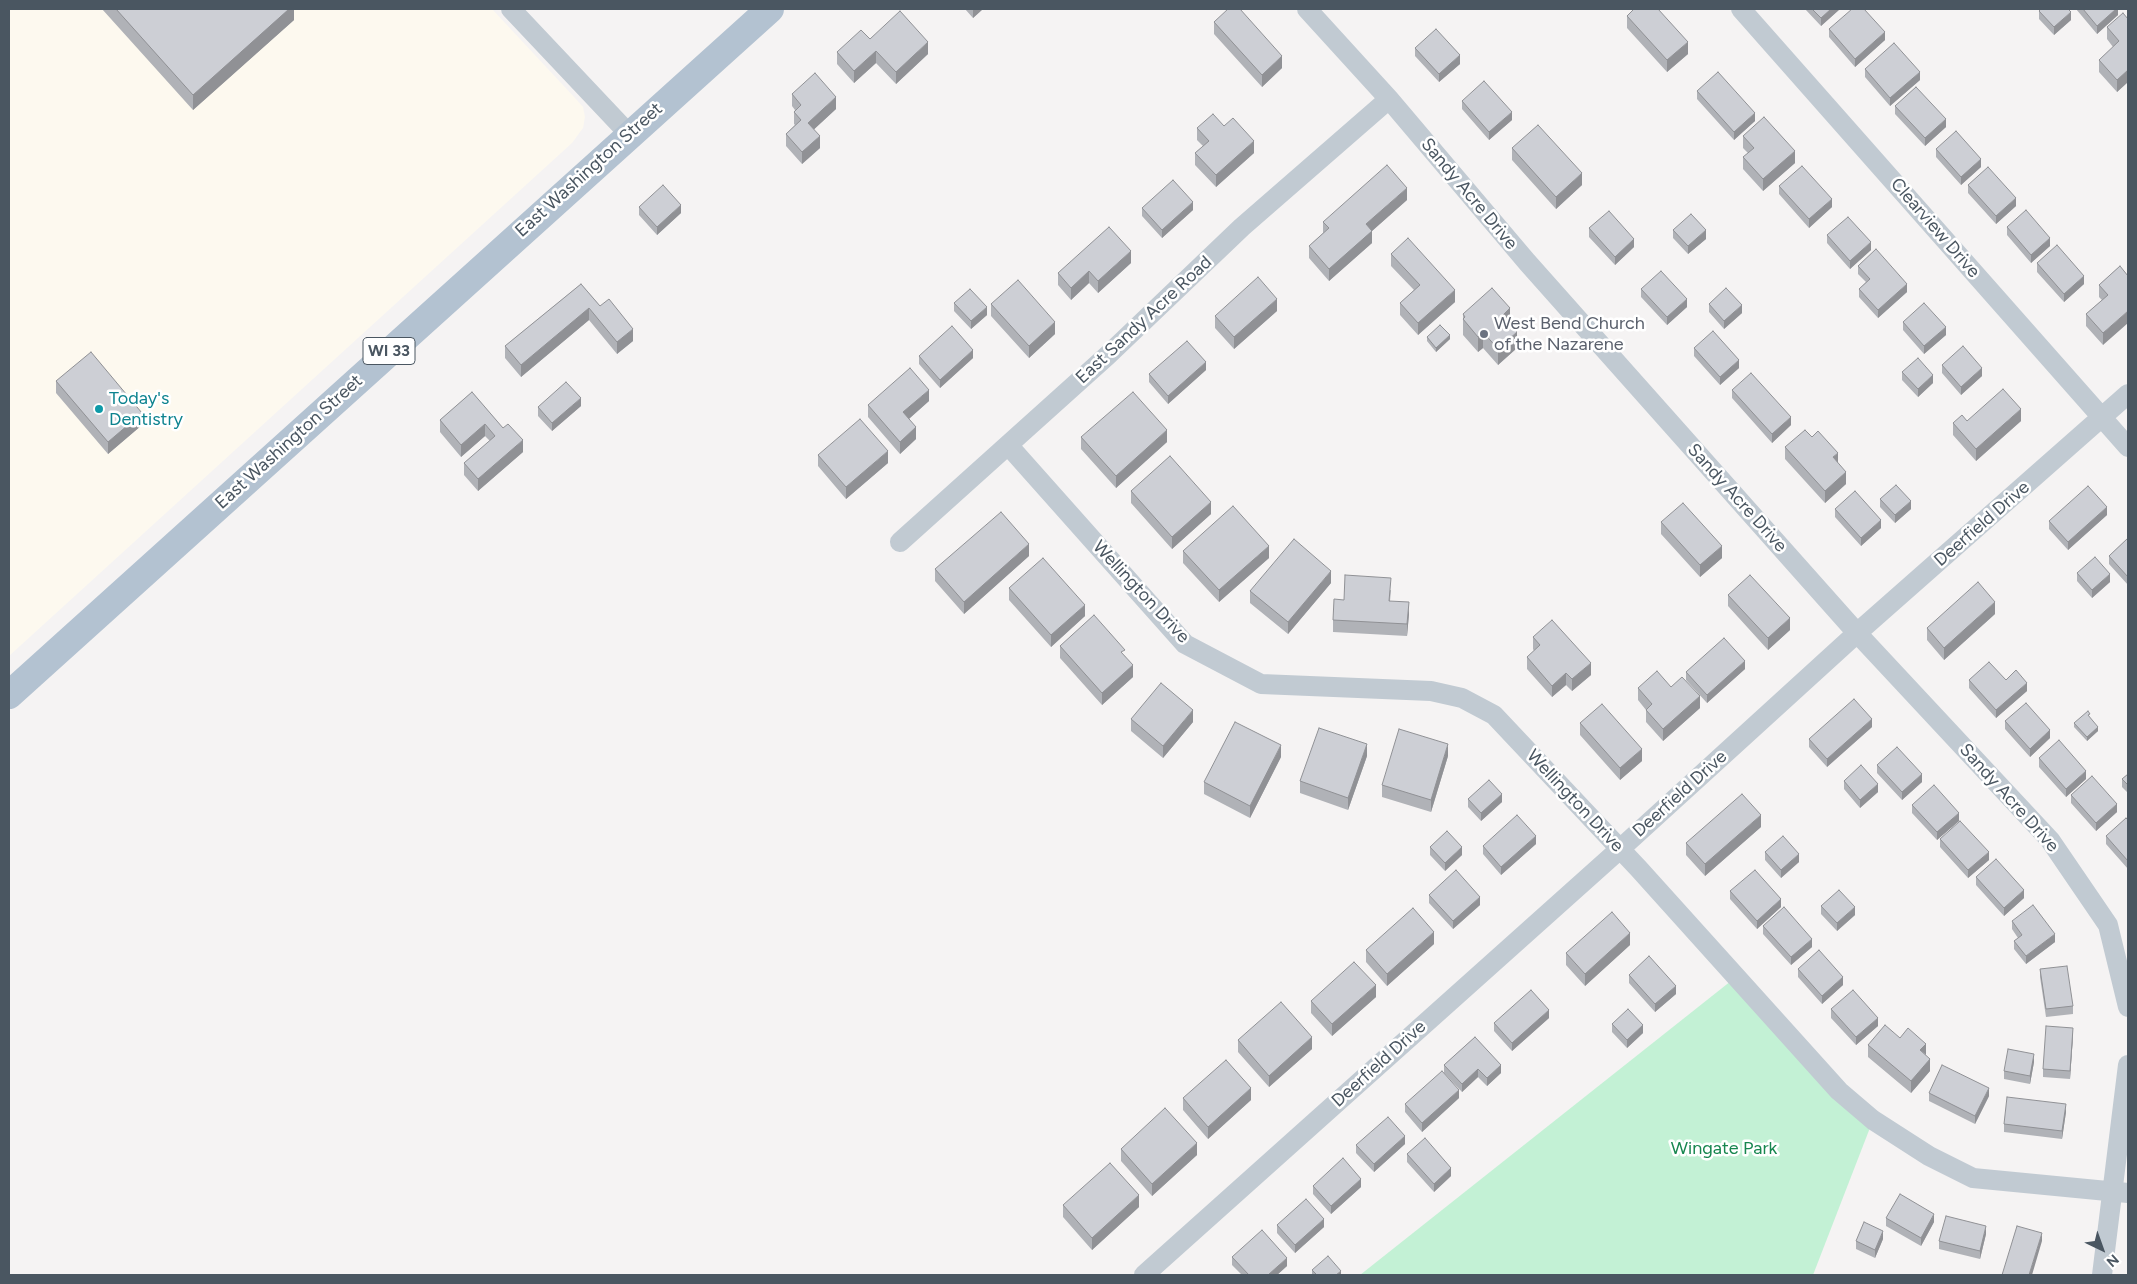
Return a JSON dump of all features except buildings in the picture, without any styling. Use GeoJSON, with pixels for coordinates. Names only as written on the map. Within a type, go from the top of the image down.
{"type":"FeatureCollection","features":[{"type":"Feature","properties":{"kind":"main road","name":"East Washington Street"},"geometry":{"type":"LineString","coordinates":[[9,695],[629,134],[770,9]]}},
{"type":"Feature","properties":{"kind":"street"},"geometry":{"type":"LineString","coordinates":[[511,9],[629,134]]}},
{"type":"Feature","properties":{"kind":"street","name":"Sandy Acre Drive"},"geometry":{"type":"LineString","coordinates":[[1307,9],[1389,99],[1527,262],[1857,633],[2050,840],[2108,925],[2128,1007]]}},
{"type":"Feature","properties":{"kind":"street","name":"Clearview Drive"},"geometry":{"type":"LineString","coordinates":[[1741,9],[2128,447]]}},
{"type":"Feature","properties":{"kind":"street","name":"East Sandy Acre Road"},"geometry":{"type":"LineString","coordinates":[[900,542],[1108,355],[1242,228],[1389,99]]}},
{"type":"Feature","properties":{"kind":"street","name":"Deerfield Drive"},"geometry":{"type":"LineString","coordinates":[[1144,1275],[1620,849],[1857,633],[2128,394]]}},
{"type":"Feature","properties":{"kind":"street","name":"Wellington Drive"},"geometry":{"type":"LineString","coordinates":[[1008,445],[1185,644],[1261,684],[1431,691],[1462,698],[1494,715],[1620,849],[1839,1091],[1873,1120],[1928,1156],[1974,1178],[2120,1192]]}},
{"type":"Feature","properties":{"kind":"street"},"geometry":{"type":"LineString","coordinates":[[2102,1275],[2120,1192],[2128,1065]]}},
{"type":"Feature","properties":{"kind":"shaded area"},"geometry":{"type":"Polygon","coordinates":[[[9,9],[492,9],[583,107],[585,117],[583,128],[572,143],[9,656],[9,9]]]}},
{"type":"Feature","properties":{"kind":"green space","name":"Wingate Park"},"geometry":{"type":"Polygon","coordinates":[[[1736,977],[1873,1120],[1813,1275],[1360,1275],[1736,977]]]}},
{"type":"Feature","properties":{"kind":"place","name":"West Bend Church of the Nazarene"},"geometry":{"type":"Point","coordinates":[1484,334]}},
{"type":"Feature","properties":{"kind":"place","name":"Today's Dentistry"},"geometry":{"type":"Point","coordinates":[99,409]}}]}
